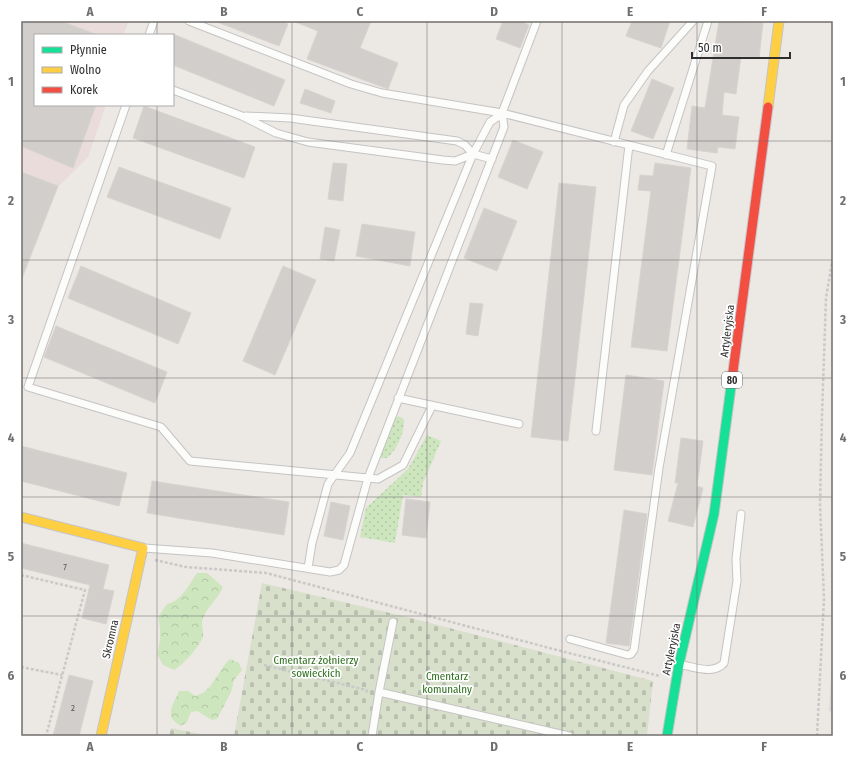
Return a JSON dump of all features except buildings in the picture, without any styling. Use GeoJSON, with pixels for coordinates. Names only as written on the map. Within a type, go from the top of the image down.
{"type":"FeatureCollection","features":[{"type":"Feature","properties":{"kind":"main road","name":"Artyleryjska"},"geometry":{"type":"LineString","coordinates":[[667,736],[680,664],[706,558],[716,507],[779,21]]}},
{"type":"Feature","properties":{"kind":"main road"},"geometry":{"type":"LineString","coordinates":[[21,517],[143,548]]}},
{"type":"Feature","properties":{"kind":"main road","name":"Skromna"},"geometry":{"type":"LineString","coordinates":[[101,736],[143,548]]}},
{"type":"Feature","properties":{"kind":"lane"},"geometry":{"type":"LineString","coordinates":[[149,34],[154,21]]}},
{"type":"Feature","properties":{"kind":"lane"},"geometry":{"type":"LineString","coordinates":[[189,21],[351,84],[382,93],[502,114],[712,166],[659,468],[634,650],[628,655],[570,639]]}},
{"type":"Feature","properties":{"kind":"lane"},"geometry":{"type":"LineString","coordinates":[[143,548],[212,553],[330,572],[339,570],[344,565],[368,478],[504,127],[502,114],[537,21]]}},
{"type":"Feature","properties":{"kind":"lane"},"geometry":{"type":"LineString","coordinates":[[614,142],[624,105],[648,71],[693,21]]}},
{"type":"Feature","properties":{"kind":"lane"},"geometry":{"type":"LineString","coordinates":[[666,155],[708,21]]}},
{"type":"Feature","properties":{"kind":"lane"},"geometry":{"type":"LineString","coordinates":[[174,90],[242,116],[276,133],[308,142],[455,161],[473,154]]}},
{"type":"Feature","properties":{"kind":"lane"},"geometry":{"type":"LineString","coordinates":[[126,106],[28,387],[160,427],[190,461],[378,479],[403,465],[432,406]]}},
{"type":"Feature","properties":{"kind":"lane"},"geometry":{"type":"LineString","coordinates":[[308,568],[312,543],[328,484],[350,453],[473,154],[490,122],[502,114]]}},
{"type":"Feature","properties":{"kind":"lane"},"geometry":{"type":"LineString","coordinates":[[242,116],[290,118],[457,141],[465,145],[473,154],[492,159]]}},
{"type":"Feature","properties":{"kind":"lane"},"geometry":{"type":"LineString","coordinates":[[596,432],[629,145]]}},
{"type":"Feature","properties":{"kind":"lane"},"geometry":{"type":"LineString","coordinates":[[398,398],[519,424]]}},
{"type":"Feature","properties":{"kind":"lane"},"geometry":{"type":"LineString","coordinates":[[680,664],[713,670],[719,669],[724,663],[737,581],[736,558],[741,514]]}},
{"type":"Feature","properties":{"kind":"lane"},"geometry":{"type":"LineString","coordinates":[[372,736],[393,622]]}},
{"type":"Feature","properties":{"kind":"lane"},"geometry":{"type":"LineString","coordinates":[[379,694],[569,736]]}},
{"type":"Feature","properties":{"kind":"path"},"geometry":{"type":"LineString","coordinates":[[817,736],[824,599],[820,504],[822,415],[826,298],[833,256]]}},
{"type":"Feature","properties":{"kind":"path"},"geometry":{"type":"LineString","coordinates":[[149,559],[186,567],[266,573],[557,650],[663,676]]}},
{"type":"Feature","properties":{"kind":"path"},"geometry":{"type":"LineString","coordinates":[[21,575],[85,590],[46,736]]}},
{"type":"Feature","properties":{"kind":"path"},"geometry":{"type":"LineString","coordinates":[[264,665],[366,690],[369,695],[379,694]]}},
{"type":"Feature","properties":{"kind":"path"},"geometry":{"type":"LineString","coordinates":[[21,667],[62,675]]}},
{"type":"Feature","properties":{"kind":"shaded area"},"geometry":{"type":"Polygon","coordinates":[[[21,21],[129,21],[123,34],[34,34],[34,106],[106,106],[88,157],[58,187],[21,280],[21,21]]]}},
{"type":"Feature","properties":{"kind":"shaded area"},"geometry":{"type":"Polygon","coordinates":[[[833,642],[833,712],[829,711],[833,642]]]}},
{"type":"Feature","properties":{"kind":"green space"},"geometry":{"type":"Polygon","coordinates":[[[399,416],[404,420],[404,425],[399,441],[394,451],[387,458],[380,458],[393,419],[399,416]]]}},
{"type":"Feature","properties":{"kind":"green space"},"geometry":{"type":"Polygon","coordinates":[[[427,435],[441,441],[423,483],[421,497],[403,495],[395,543],[360,537],[366,508],[408,469],[427,435]]]}},
{"type":"Feature","properties":{"kind":"green space"},"geometry":{"type":"Polygon","coordinates":[[[197,573],[207,573],[223,587],[203,618],[203,637],[201,641],[186,660],[174,670],[163,665],[157,654],[160,636],[158,617],[167,604],[181,596],[197,573]]]}},
{"type":"Feature","properties":{"kind":"green space"},"geometry":{"type":"Polygon","coordinates":[[[262,583],[403,616],[653,681],[647,736],[234,736],[262,583]]]}},
{"type":"Feature","properties":{"kind":"green space"},"geometry":{"type":"Polygon","coordinates":[[[230,659],[239,663],[242,670],[234,680],[231,692],[217,719],[212,720],[197,711],[191,712],[187,722],[181,726],[172,718],[171,714],[172,706],[179,691],[188,691],[195,696],[206,691],[230,659]]]}},
{"type":"Feature","properties":{"kind":"green space"},"geometry":{"type":"Polygon","coordinates":[[[171,728],[210,736],[169,736],[171,728]]]}},
{"type":"Feature","properties":{"kind":"traffic: fast"},"geometry":{"type":"LineString","coordinates":[[667,736],[679,664],[714,514],[732,379]]}},
{"type":"Feature","properties":{"kind":"traffic: slow"},"geometry":{"type":"LineString","coordinates":[[768,107],[779,21]]}},
{"type":"Feature","properties":{"kind":"traffic: slow"},"geometry":{"type":"LineString","coordinates":[[21,517],[143,548],[101,736]]}},
{"type":"Feature","properties":{"kind":"traffic: jam"},"geometry":{"type":"LineString","coordinates":[[732,379],[768,107]]}},
{"type":"Feature","properties":{"kind":"park label","name":"Cmentarz żołnierzy sowieckich"},"geometry":{"type":"Point","coordinates":[316,666]}},
{"type":"Feature","properties":{"kind":"park label","name":"Cmentarz komunalny"},"geometry":{"type":"Point","coordinates":[447,682]}}]}
